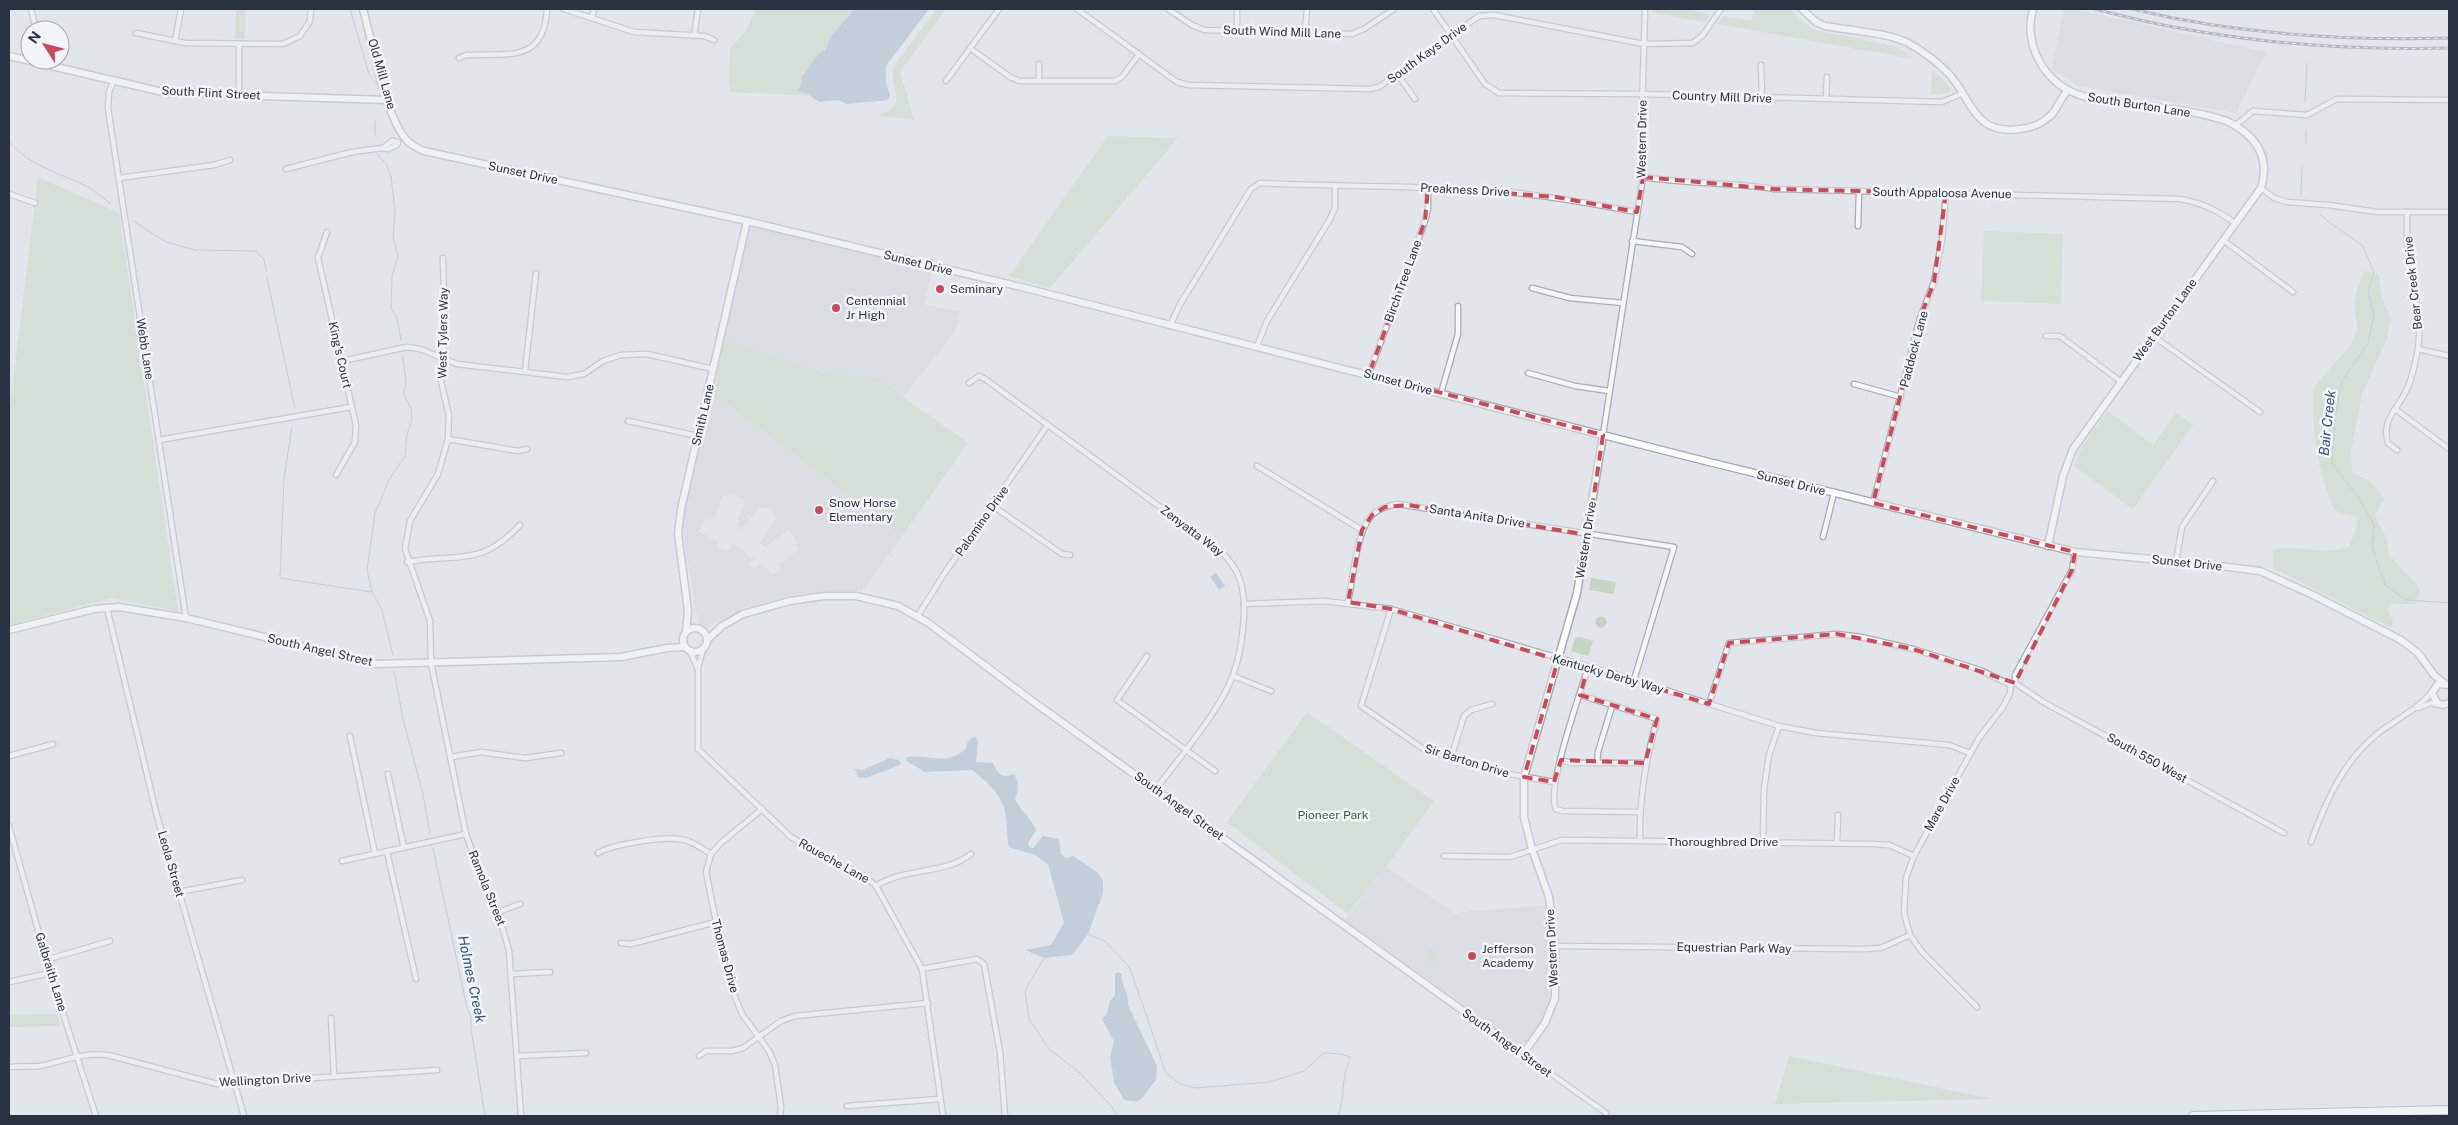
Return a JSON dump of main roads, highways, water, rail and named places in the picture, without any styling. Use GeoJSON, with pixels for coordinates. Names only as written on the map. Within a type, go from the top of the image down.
{"type":"FeatureCollection","features":[{"type":"Feature","properties":{"kind":"highway"},"geometry":{"type":"LineString","coordinates":[[2193,1116],[2449,1110]]}},
{"type":"Feature","properties":{"kind":"water"},"geometry":{"type":"Polygon","coordinates":[[[854,9],[929,9],[886,66],[886,83],[890,95],[888,100],[847,104],[838,100],[819,102],[808,94],[798,91],[802,82],[801,77],[818,54],[826,49],[830,38],[854,9]]]}},
{"type":"Feature","properties":{"kind":"water"},"geometry":{"type":"Polygon","coordinates":[[[1216,573],[1225,586],[1219,590],[1210,577],[1216,573]]]}},
{"type":"Feature","properties":{"kind":"water"},"geometry":{"type":"Polygon","coordinates":[[[976,737],[978,743],[976,762],[993,763],[998,773],[1003,776],[1014,774],[1018,786],[1015,798],[1036,830],[1028,843],[1029,847],[1033,848],[1043,836],[1059,839],[1061,854],[1066,858],[1073,856],[1087,865],[1098,873],[1103,881],[1103,893],[1088,934],[1072,955],[1044,958],[1025,950],[1051,945],[1064,923],[1048,864],[1035,855],[1009,847],[1004,808],[999,797],[991,787],[972,770],[925,772],[905,760],[907,757],[952,757],[966,748],[970,739],[976,737]]]}},
{"type":"Feature","properties":{"kind":"water"},"geometry":{"type":"Polygon","coordinates":[[[890,758],[898,760],[901,763],[900,765],[866,778],[858,777],[855,769],[862,770],[890,758]]]}},
{"type":"Feature","properties":{"kind":"water"},"geometry":{"type":"Polygon","coordinates":[[[1118,972],[1122,974],[1122,982],[1128,997],[1128,1005],[1157,1066],[1156,1080],[1142,1098],[1135,1101],[1124,1100],[1114,1082],[1110,1057],[1114,1041],[1102,1019],[1107,1014],[1110,1001],[1115,995],[1115,974],[1118,972]]]}},
{"type":"Feature","properties":{"kind":"waterway","name":"Holmes Creek"},"geometry":{"type":"LineString","coordinates":[[350,9],[369,74],[378,86]]}},
{"type":"Feature","properties":{"kind":"waterway","name":"Bair Creek"},"geometry":{"type":"LineString","coordinates":[[2305,102],[2307,63]]}},
{"type":"Feature","properties":{"kind":"waterway","name":"Holmes Creek"},"geometry":{"type":"LineString","coordinates":[[375,121],[375,135]]}},
{"type":"Feature","properties":{"kind":"waterway","name":"Bair Creek"},"geometry":{"type":"LineString","coordinates":[[2306,129],[2306,143]]}},
{"type":"Feature","properties":{"kind":"waterway"},"geometry":{"type":"LineString","coordinates":[[9,141],[17,150],[35,163],[86,186],[111,204]]}},
{"type":"Feature","properties":{"kind":"waterway","name":"Holmes Creek"},"geometry":{"type":"LineString","coordinates":[[377,154],[387,165],[391,176],[395,212],[393,237],[398,256],[392,276],[391,308],[397,318],[401,340]]}},
{"type":"Feature","properties":{"kind":"waterway","name":"Bair Creek"},"geometry":{"type":"LineString","coordinates":[[2301,194],[2302,166]]}},
{"type":"Feature","properties":{"kind":"waterway","name":"Bair Creek"},"geometry":{"type":"LineString","coordinates":[[2320,214],[2363,246],[2374,272],[2368,291],[2374,315],[2368,343],[2342,381],[2335,418],[2332,463],[2359,498],[2374,525],[2372,547],[2385,585],[2406,600],[2449,603]]}},
{"type":"Feature","properties":{"kind":"waterway"},"geometry":{"type":"LineString","coordinates":[[133,221],[166,242],[195,250],[256,251],[264,259],[266,271]]}},
{"type":"Feature","properties":{"kind":"waterway"},"geometry":{"type":"LineString","coordinates":[[267,278],[295,409]]}},
{"type":"Feature","properties":{"kind":"waterway","name":"Holmes Creek"},"geometry":{"type":"LineString","coordinates":[[393,655],[382,610],[372,592],[367,570],[375,513],[389,480],[405,456],[407,434],[412,421],[411,409],[404,394],[406,382],[403,357]]}},
{"type":"Feature","properties":{"kind":"waterway"},"geometry":{"type":"LineString","coordinates":[[292,427],[284,478],[280,578],[371,592]]}},
{"type":"Feature","properties":{"kind":"waterway","name":"Holmes Creek"},"geometry":{"type":"LineString","coordinates":[[394,671],[403,719],[423,794],[430,834]]}},
{"type":"Feature","properties":{"kind":"waterway","name":"Holmes Creek"},"geometry":{"type":"LineString","coordinates":[[433,848],[467,1008],[471,1017],[471,1028],[485,1116]]}},
{"type":"Feature","properties":{"kind":"waterway"},"geometry":{"type":"LineString","coordinates":[[1088,934],[1106,942],[1130,968],[1166,1073],[1180,1084],[1196,1088],[1270,1082],[1304,1071],[1324,1053],[1342,1054],[1350,1057],[1350,1060],[1345,1074],[1342,1102],[1338,1116]]}},
{"type":"Feature","properties":{"kind":"waterway"},"geometry":{"type":"LineString","coordinates":[[1044,958],[1025,990],[1029,1019],[1050,1050],[1080,1073],[1111,1106],[1117,1116]]}},
{"type":"Feature","properties":{"kind":"railway"},"geometry":{"type":"LineString","coordinates":[[2095,9],[2182,29],[2271,41],[2360,48],[2449,48]]}},
{"type":"Feature","properties":{"kind":"railway"},"geometry":{"type":"LineString","coordinates":[[2132,9],[2171,18],[2290,34],[2409,39],[2449,38]]}},
{"type":"Feature","properties":{"kind":"place","name":"Seminary"},"geometry":{"type":"Point","coordinates":[940,289]}},
{"type":"Feature","properties":{"kind":"place","name":"Centennial Jr High"},"geometry":{"type":"Point","coordinates":[836,308]}},
{"type":"Feature","properties":{"kind":"place","name":"Snow Horse Elementary"},"geometry":{"type":"Point","coordinates":[819,510]}},
{"type":"Feature","properties":{"kind":"place","name":"Jefferson Academy"},"geometry":{"type":"Point","coordinates":[1472,956]}},
{"type":"Feature","properties":{"kind":"park label","name":"Pioneer Park"},"geometry":{"type":"Point","coordinates":[1333,815]}}]}
